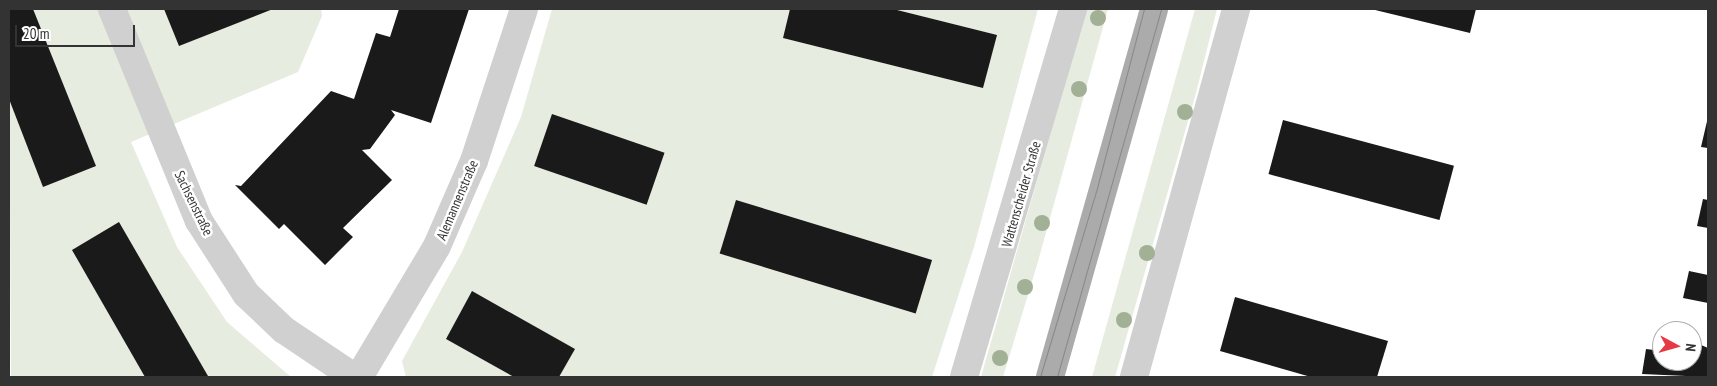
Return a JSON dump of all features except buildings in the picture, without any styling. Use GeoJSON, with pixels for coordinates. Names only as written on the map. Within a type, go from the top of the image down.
{"type":"FeatureCollection","features":[{"type":"Feature","properties":{"kind":"main road"},"geometry":{"type":"LineString","coordinates":[[1050,377],[1154,9]]}},
{"type":"Feature","properties":{"kind":"street","name":"Sachsenstraße"},"geometry":{"type":"LineString","coordinates":[[112,9],[199,221],[246,294],[284,330],[354,377]]}},
{"type":"Feature","properties":{"kind":"street","name":"Alemannenstraße"},"geometry":{"type":"LineString","coordinates":[[359,377],[392,329],[440,237],[496,100],[524,9]]}},
{"type":"Feature","properties":{"kind":"street","name":"Wattenscheider Straße"},"geometry":{"type":"LineString","coordinates":[[964,377],[1073,9]]}},
{"type":"Feature","properties":{"kind":"street"},"geometry":{"type":"LineString","coordinates":[[1134,377],[1236,9]]}},
{"type":"Feature","properties":{"kind":"shaded area"},"geometry":{"type":"Polygon","coordinates":[[[9,9],[321,9],[322,16],[298,72],[131,142],[177,247],[227,322],[291,377],[11,377],[9,9]]]}},
{"type":"Feature","properties":{"kind":"shaded area"},"geometry":{"type":"Polygon","coordinates":[[[552,9],[1038,9],[974,247],[932,377],[406,377],[402,361],[462,252],[521,117],[552,9]]]}},
{"type":"Feature","properties":{"kind":"shaded area"},"geometry":{"type":"Polygon","coordinates":[[[1086,9],[1108,9],[1037,265],[1003,377],[981,377],[1086,9]]]}},
{"type":"Feature","properties":{"kind":"shaded area"},"geometry":{"type":"Polygon","coordinates":[[[1195,9],[1217,9],[1196,93],[1115,377],[1092,377],[1195,9]]]}},
{"type":"Feature","properties":{"kind":"tram line"},"geometry":{"type":"LineString","coordinates":[[1040,377],[1097,188],[1144,9]]}},
{"type":"Feature","properties":{"kind":"tram line"},"geometry":{"type":"LineString","coordinates":[[1057,377],[1161,9]]}}]}
